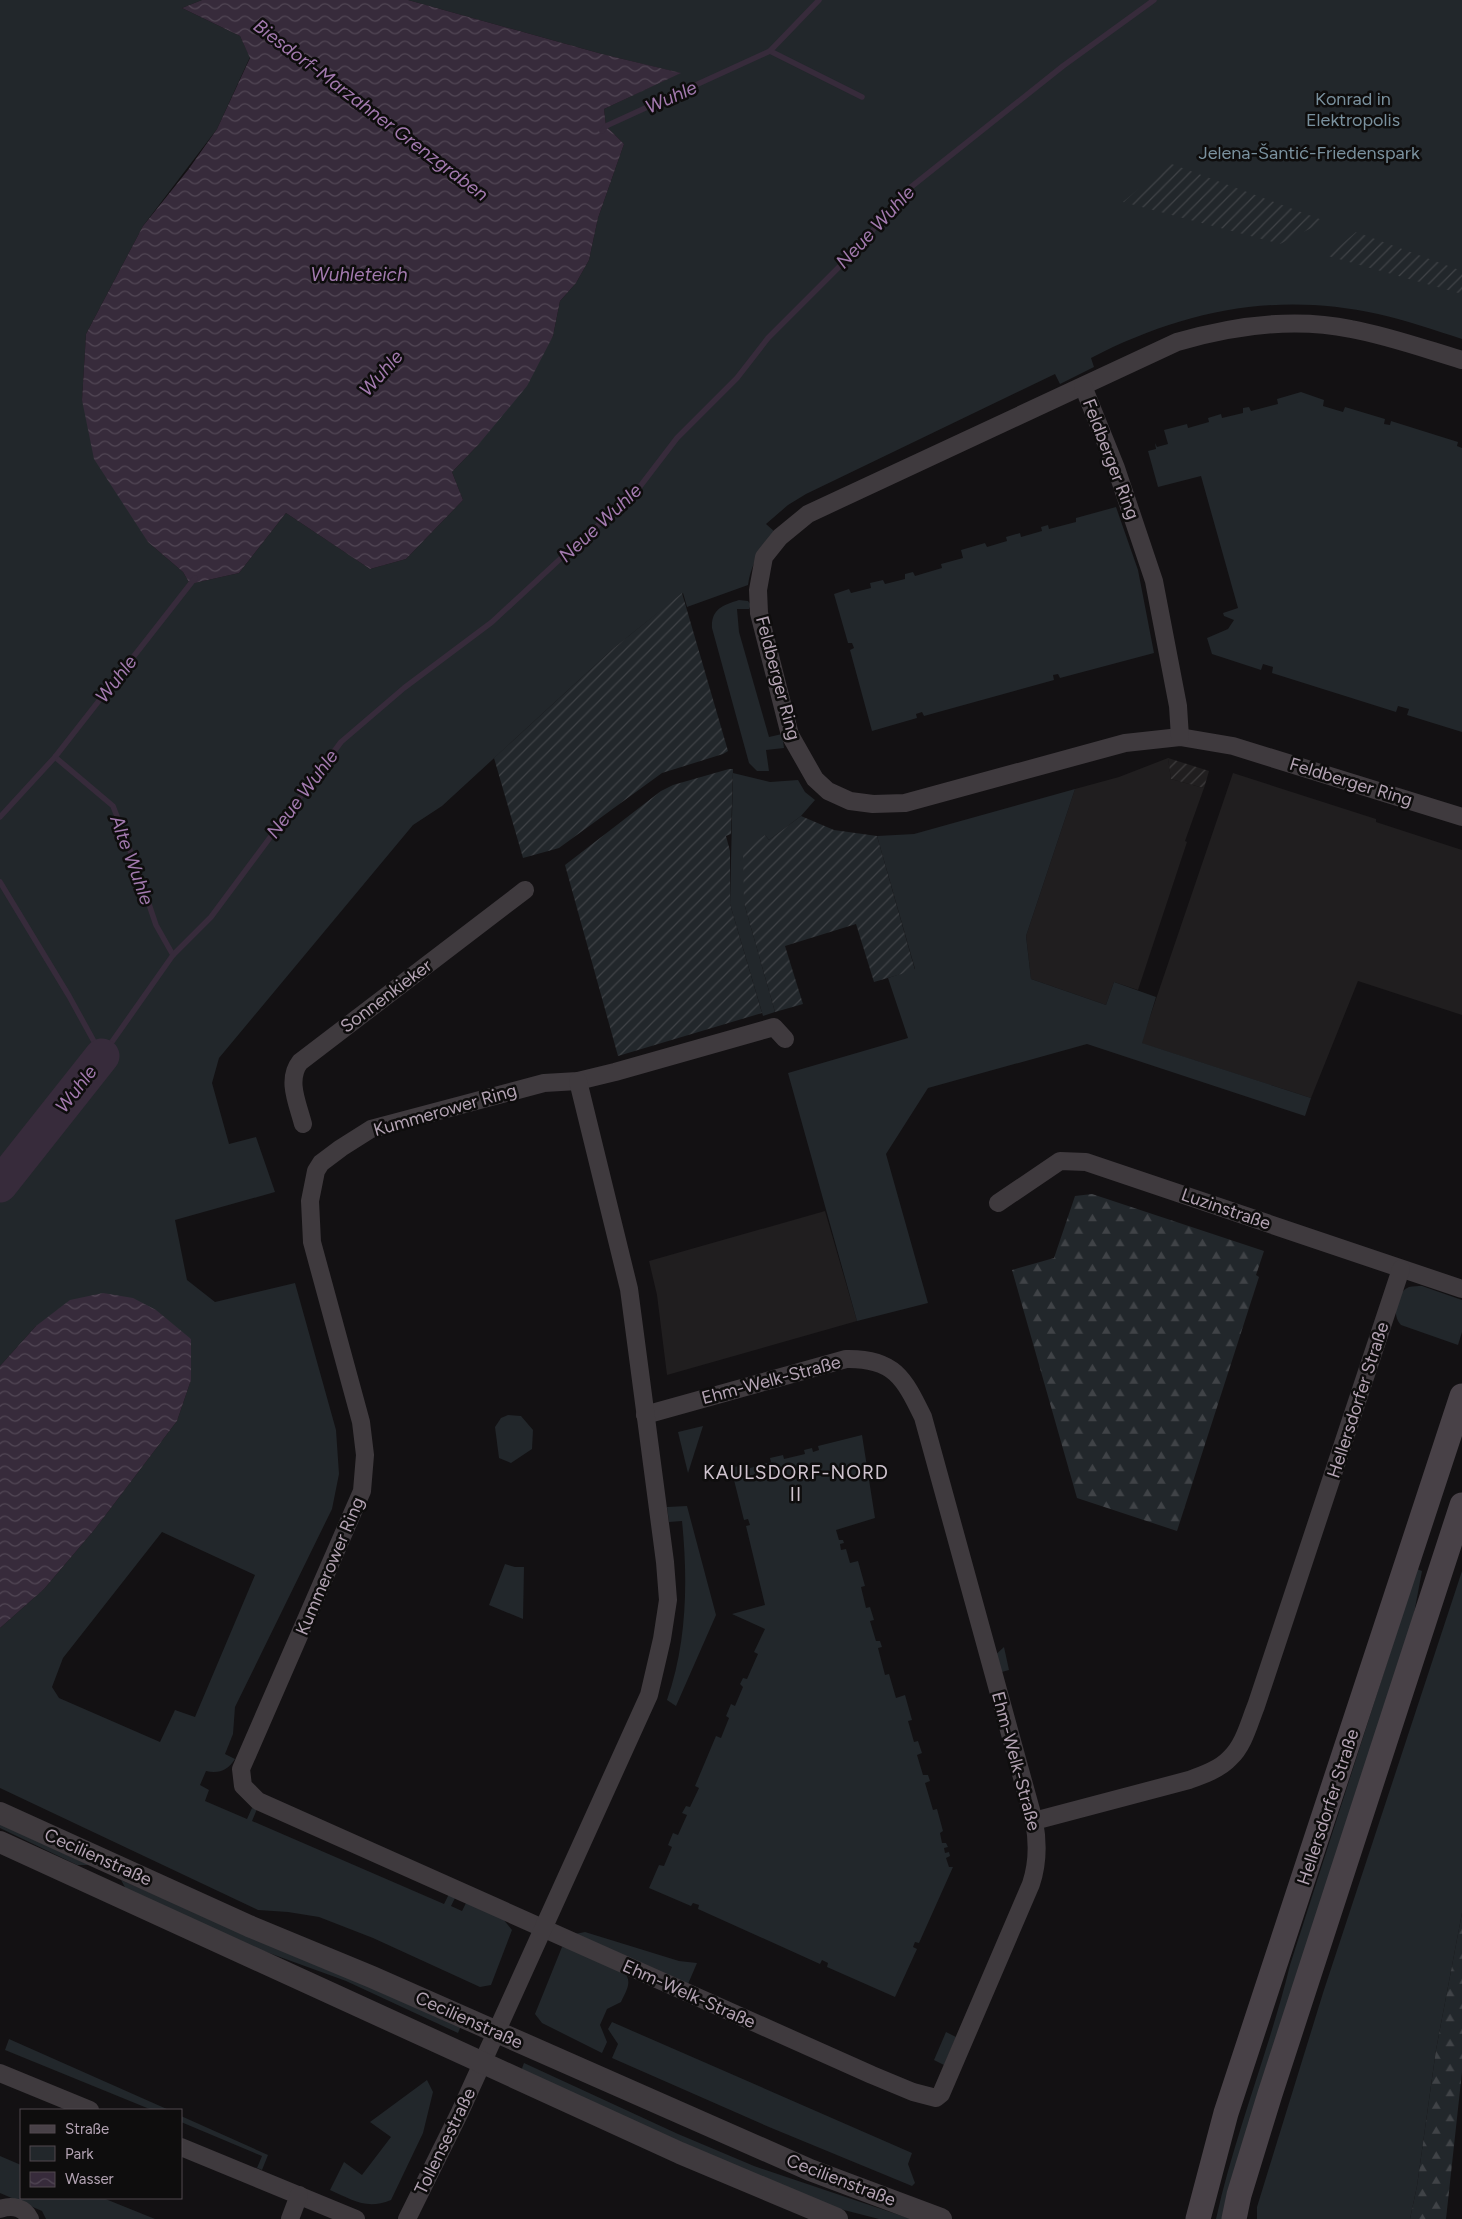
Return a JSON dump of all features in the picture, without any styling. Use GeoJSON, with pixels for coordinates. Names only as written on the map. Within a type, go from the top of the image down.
{"type":"FeatureCollection","features":[{"type":"Feature","properties":{"kind":"main road","name":"Hellersdorfer Straße"},"geometry":{"type":"LineString","coordinates":[[1198,2219],[1229,2104],[1462,1396]]}},
{"type":"Feature","properties":{"kind":"main road","name":"Hellersdorfer Straße"},"geometry":{"type":"LineString","coordinates":[[1234,2219],[1239,2195],[1276,2076],[1462,1505]]}},
{"type":"Feature","properties":{"kind":"street","name":"Feldberger Ring"},"geometry":{"type":"LineString","coordinates":[[1462,360],[1387,337],[1349,328],[1305,324],[1256,325],[1206,334],[1177,342],[808,514],[780,537],[764,557],[758,590],[759,614],[790,735],[815,780],[828,791],[850,801],[873,804],[906,803],[1125,743],[1180,737],[1233,746],[1462,818]]}},
{"type":"Feature","properties":{"kind":"street","name":"Feldberger Ring"},"geometry":{"type":"LineString","coordinates":[[1083,386],[1116,468],[1154,581],[1178,706],[1180,737]]}},
{"type":"Feature","properties":{"kind":"street","name":"Sonnenkieker"},"geometry":{"type":"LineString","coordinates":[[303,1124],[292,1082],[294,1070],[300,1062],[525,890]]}},
{"type":"Feature","properties":{"kind":"street","name":"Kummerower Ring"},"geometry":{"type":"LineString","coordinates":[[543,1927],[258,1801],[243,1786],[241,1769],[362,1491],[365,1455],[361,1422],[312,1242],[310,1201],[316,1171],[329,1156],[371,1129],[544,1083],[578,1082],[774,1027],[785,1039]]}},
{"type":"Feature","properties":{"kind":"street"},"geometry":{"type":"LineString","coordinates":[[483,2063],[649,1695],[662,1638],[668,1600],[665,1562],[629,1289],[578,1082]]}},
{"type":"Feature","properties":{"kind":"street","name":"Luzinstraße"},"geometry":{"type":"LineString","coordinates":[[998,1203],[1060,1161],[1086,1162],[1462,1288]]}},
{"type":"Feature","properties":{"kind":"street","name":"Hellersdorfer Straße"},"geometry":{"type":"LineString","coordinates":[[1034,1821],[1189,1780],[1210,1772],[1230,1758],[1244,1738],[1401,1269]]}},
{"type":"Feature","properties":{"kind":"street","name":"Ehm-Welk-Straße"},"geometry":{"type":"LineString","coordinates":[[543,1927],[872,2075],[913,2092],[936,2098],[941,2094],[955,2063],[1031,1884],[1036,1868],[1034,1821],[923,1417],[910,1389],[892,1369],[872,1360],[846,1359],[646,1415]]}},
{"type":"Feature","properties":{"kind":"street","name":"Cecilienstraße"},"geometry":{"type":"LineString","coordinates":[[0,1813],[249,1926],[372,1977],[810,2170],[941,2219]]}},
{"type":"Feature","properties":{"kind":"street","name":"Cecilienstraße"},"geometry":{"type":"LineString","coordinates":[[0,1842],[680,2153],[837,2219]]}},
{"type":"Feature","properties":{"kind":"street","name":"Tollensestraße"},"geometry":{"type":"LineString","coordinates":[[407,2219],[451,2133],[483,2063]]}},
{"type":"Feature","properties":{"kind":"street"},"geometry":{"type":"LineString","coordinates":[[0,2073],[88,2109]]}},
{"type":"Feature","properties":{"kind":"street"},"geometry":{"type":"LineString","coordinates":[[182,2147],[356,2219]]}},
{"type":"Feature","properties":{"kind":"street"},"geometry":{"type":"LineString","coordinates":[[290,2219],[299,2195]]}},
{"type":"Feature","properties":{"kind":"street"},"geometry":{"type":"LineString","coordinates":[[0,2209],[15,2207],[22,2210],[30,2219]]}},
{"type":"Feature","properties":{"kind":"shaded area"},"geometry":{"type":"Polygon","coordinates":[[[1168,758],[1171,779],[1204,788],[1185,841],[1187,842],[1138,990],[1114,982],[1106,1005],[1031,979],[1026,936],[1075,789],[1119,777],[1168,758]]]}},
{"type":"Feature","properties":{"kind":"shaded area"},"geometry":{"type":"Polygon","coordinates":[[[1168,758],[1209,771],[1204,788],[1171,779],[1168,758]]]}},
{"type":"Feature","properties":{"kind":"shaded area"},"geometry":{"type":"Polygon","coordinates":[[[1233,773],[1376,819],[1376,822],[1462,850],[1462,1015],[1358,981],[1311,1098],[1141,1043],[1233,773]]]}},
{"type":"Feature","properties":{"kind":"shaded area"},"geometry":{"type":"Polygon","coordinates":[[[825,1211],[857,1321],[667,1375],[657,1295],[649,1261],[825,1211]]]}},
{"type":"Feature","properties":{"kind":"green space"},"geometry":{"type":"Polygon","coordinates":[[[0,0],[202,0],[182,8],[240,36],[250,57],[217,129],[143,226],[86,334],[82,400],[148,542],[183,572],[190,584],[239,573],[286,513],[370,569],[406,559],[463,500],[452,472],[478,445],[553,336],[560,301],[576,283],[589,260],[598,218],[624,144],[606,126],[604,109],[680,73],[602,54],[408,0],[1462,0],[1462,339],[1388,316],[1340,307],[1266,305],[1195,317],[1125,342],[1091,358],[1094,367],[1060,384],[1055,374],[806,494],[788,505],[766,524],[775,532],[757,557],[748,585],[687,607],[683,593],[615,647],[442,806],[413,825],[219,1058],[212,1083],[229,1144],[256,1137],[275,1192],[175,1220],[187,1280],[215,1302],[295,1283],[336,1430],[339,1474],[332,1509],[235,1707],[233,1734],[225,1754],[235,1759],[223,1770],[215,1772],[206,1771],[200,1785],[209,1790],[205,1801],[247,1819],[252,1808],[257,1809],[252,1821],[444,1904],[449,1894],[456,1896],[451,1906],[462,1911],[467,1901],[503,1919],[512,1930],[491,1985],[480,1987],[373,1938],[319,1917],[258,1910],[0,1788],[0,1628],[44,1589],[95,1529],[177,1421],[191,1380],[191,1339],[36,1326],[0,1366],[0,0]],[[162,1532],[63,1658],[52,1687],[59,1698],[160,1742],[175,1710],[195,1717],[255,1575],[162,1532]]]}},
{"type":"Feature","properties":{"kind":"green space"},"geometry":{"type":"Polygon","coordinates":[[[1169,163],[1325,221],[1280,244],[1123,202],[1169,163]]]}},
{"type":"Feature","properties":{"kind":"green space"},"geometry":{"type":"Polygon","coordinates":[[[1356,232],[1462,271],[1462,294],[1328,256],[1356,232]]]}},
{"type":"Feature","properties":{"kind":"green space"},"geometry":{"type":"Polygon","coordinates":[[[1301,392],[1324,400],[1323,406],[1343,412],[1345,407],[1385,419],[1384,424],[1390,425],[1391,421],[1458,442],[1457,446],[1462,448],[1462,732],[1407,715],[1409,709],[1398,706],[1396,712],[1272,673],[1273,667],[1263,664],[1261,670],[1212,654],[1207,638],[1228,629],[1234,620],[1224,616],[1223,613],[1238,608],[1201,476],[1158,487],[1148,451],[1156,449],[1155,443],[1157,447],[1168,444],[1164,430],[1187,424],[1188,428],[1209,422],[1208,418],[1221,414],[1222,418],[1243,413],[1243,408],[1249,407],[1251,411],[1278,404],[1277,399],[1301,392]]]}},
{"type":"Feature","properties":{"kind":"green space"},"geometry":{"type":"Polygon","coordinates":[[[1116,507],[1138,570],[1154,653],[1060,678],[1058,674],[1053,675],[1054,680],[924,716],[922,712],[916,714],[917,718],[872,731],[850,650],[854,648],[852,643],[848,643],[834,594],[849,589],[851,593],[871,588],[870,583],[883,580],[885,584],[905,579],[905,574],[913,572],[915,576],[942,568],[941,564],[963,558],[961,550],[985,543],[987,547],[1007,541],[1006,537],[1020,533],[1021,537],[1042,531],[1041,527],[1048,525],[1049,529],[1076,522],[1076,518],[1116,507]]]}},
{"type":"Feature","properties":{"kind":"green space"},"geometry":{"type":"Polygon","coordinates":[[[682,593],[728,751],[662,773],[559,848],[523,858],[494,758],[615,647],[682,593]]]}},
{"type":"Feature","properties":{"kind":"green space"},"geometry":{"type":"Polygon","coordinates":[[[739,600],[748,601],[751,605],[749,609],[737,609],[739,632],[769,737],[782,734],[784,748],[766,750],[769,771],[757,771],[749,763],[712,628],[716,612],[723,606],[739,600]]]}},
{"type":"Feature","properties":{"kind":"green space"},"geometry":{"type":"Polygon","coordinates":[[[733,769],[731,834],[726,836],[730,851],[730,904],[762,1013],[618,1056],[565,865],[661,791],[673,785],[733,769]]]}},
{"type":"Feature","properties":{"kind":"green space"},"geometry":{"type":"Polygon","coordinates":[[[733,773],[770,782],[798,780],[805,792],[815,800],[801,816],[769,840],[765,835],[744,903],[775,1012],[763,1016],[730,904],[733,773]]]}},
{"type":"Feature","properties":{"kind":"green space"},"geometry":{"type":"Polygon","coordinates":[[[1075,789],[1026,936],[1031,979],[1106,1005],[1114,982],[1156,997],[1142,1043],[1311,1098],[1305,1116],[1087,1044],[928,1088],[886,1154],[928,1303],[857,1321],[788,1073],[908,1038],[888,978],[915,969],[877,836],[914,834],[1075,789]]]}},
{"type":"Feature","properties":{"kind":"green space"},"geometry":{"type":"Polygon","coordinates":[[[801,816],[834,830],[877,836],[915,970],[874,982],[856,924],[785,946],[803,1004],[775,1012],[744,903],[743,851],[765,835],[769,840],[801,816]]]}},
{"type":"Feature","properties":{"kind":"green space"},"geometry":{"type":"Polygon","coordinates":[[[1092,1194],[1264,1251],[1256,1275],[1259,1277],[1177,1531],[1077,1498],[1012,1270],[1054,1258],[1075,1196],[1092,1194]]]}},
{"type":"Feature","properties":{"kind":"green space"},"geometry":{"type":"Polygon","coordinates":[[[1422,1286],[1462,1300],[1462,1332],[1458,1345],[1401,1325],[1398,1321],[1396,1304],[1401,1294],[1409,1287],[1422,1286]]]}},
{"type":"Feature","properties":{"kind":"green space"},"geometry":{"type":"Polygon","coordinates":[[[508,1415],[521,1416],[533,1430],[532,1449],[511,1463],[499,1458],[495,1427],[501,1418],[508,1415]]]}},
{"type":"Feature","properties":{"kind":"green space"},"geometry":{"type":"Polygon","coordinates":[[[703,1426],[688,1473],[678,1432],[703,1426]]]}},
{"type":"Feature","properties":{"kind":"green space"},"geometry":{"type":"Polygon","coordinates":[[[862,1435],[875,1518],[836,1530],[839,1540],[843,1540],[844,1543],[840,1544],[841,1550],[846,1549],[850,1563],[858,1561],[865,1586],[861,1587],[866,1608],[870,1607],[874,1620],[870,1621],[876,1641],[880,1641],[882,1647],[878,1648],[885,1675],[889,1674],[896,1698],[905,1695],[912,1720],[908,1721],[914,1742],[918,1741],[922,1753],[917,1755],[923,1775],[928,1775],[930,1781],[925,1783],[933,1810],[937,1809],[943,1831],[940,1833],[942,1843],[946,1843],[948,1847],[944,1848],[945,1853],[949,1852],[950,1856],[946,1858],[949,1867],[953,1867],[919,1943],[915,1942],[913,1947],[917,1949],[895,1997],[827,1967],[828,1963],[822,1960],[820,1964],[698,1909],[699,1905],[693,1903],[691,1906],[649,1888],[659,1865],[664,1866],[672,1847],[668,1845],[673,1833],[678,1835],[687,1815],[682,1813],[686,1806],[690,1807],[699,1788],[695,1786],[716,1736],[721,1738],[729,1718],[726,1716],[731,1704],[735,1706],[743,1687],[740,1684],[743,1678],[747,1679],[758,1654],[754,1652],[765,1629],[732,1614],[765,1605],[746,1526],[750,1525],[748,1519],[744,1520],[731,1468],[749,1463],[750,1468],[771,1462],[770,1458],[783,1455],[784,1459],[805,1454],[804,1450],[812,1448],[813,1452],[819,1450],[818,1446],[862,1435]]]}},
{"type":"Feature","properties":{"kind":"green space"},"geometry":{"type":"Polygon","coordinates":[[[687,1506],[716,1615],[676,1706],[667,1700],[679,1656],[682,1634],[685,1566],[682,1521],[669,1522],[667,1507],[687,1506]]]}},
{"type":"Feature","properties":{"kind":"green space"},"geometry":{"type":"Polygon","coordinates":[[[505,1564],[524,1567],[523,1619],[489,1605],[505,1564]]]}},
{"type":"Feature","properties":{"kind":"green space"},"geometry":{"type":"Polygon","coordinates":[[[1417,1569],[1422,1571],[1412,1624],[1224,2219],[1216,2219],[1233,2155],[1282,1997],[1290,1965],[1417,1569]]]}},
{"type":"Feature","properties":{"kind":"green space"},"geometry":{"type":"Polygon","coordinates":[[[1462,1571],[1462,1913],[1436,2050],[1417,2186],[1410,2219],[1257,2219],[1257,2207],[1323,1993],[1462,1571]]]}},
{"type":"Feature","properties":{"kind":"green space"},"geometry":{"type":"Polygon","coordinates":[[[1004,1647],[1009,1670],[998,1673],[992,1658],[1004,1647]]]}},
{"type":"Feature","properties":{"kind":"green space"},"geometry":{"type":"Polygon","coordinates":[[[0,1824],[89,1865],[77,1865],[0,1828],[0,1824]]]}},
{"type":"Feature","properties":{"kind":"green space"},"geometry":{"type":"Polygon","coordinates":[[[121,1880],[461,2026],[458,2033],[346,1981],[231,1939],[127,1891],[121,1880]]]}},
{"type":"Feature","properties":{"kind":"green space"},"geometry":{"type":"Polygon","coordinates":[[[1462,1913],[1462,2072],[1446,2219],[1410,2219],[1417,2186],[1436,2050],[1462,1913]]]}},
{"type":"Feature","properties":{"kind":"green space"},"geometry":{"type":"Polygon","coordinates":[[[585,1932],[679,1961],[697,1963],[688,1984],[575,1934],[585,1932]]]}},
{"type":"Feature","properties":{"kind":"green space"},"geometry":{"type":"Polygon","coordinates":[[[562,1947],[570,1948],[624,1972],[627,1976],[628,1987],[621,2002],[607,2009],[600,2025],[607,2042],[602,2053],[542,2023],[535,2014],[562,1947]]]}},
{"type":"Feature","properties":{"kind":"green space"},"geometry":{"type":"Polygon","coordinates":[[[612,2022],[912,2153],[908,2164],[915,2183],[912,2186],[769,2127],[612,2058],[618,2044],[608,2029],[612,2022]]]}},
{"type":"Feature","properties":{"kind":"green space"},"geometry":{"type":"Polygon","coordinates":[[[946,2032],[956,2037],[944,2065],[934,2060],[946,2032]]]}},
{"type":"Feature","properties":{"kind":"green space"},"geometry":{"type":"Polygon","coordinates":[[[9,2039],[167,2109],[150,2109],[5,2050],[9,2039]]]}},
{"type":"Feature","properties":{"kind":"green space"},"geometry":{"type":"Polygon","coordinates":[[[524,2063],[678,2134],[754,2166],[911,2219],[879,2219],[840,2209],[750,2173],[521,2071],[524,2063]]]}},
{"type":"Feature","properties":{"kind":"green space"},"geometry":{"type":"Polygon","coordinates":[[[427,2080],[433,2092],[423,2133],[391,2200],[367,2204],[330,2190],[344,2162],[362,2175],[391,2137],[370,2122],[427,2080]]]}},
{"type":"Feature","properties":{"kind":"green space"},"geometry":{"type":"Polygon","coordinates":[[[182,2116],[268,2155],[262,2170],[257,2168],[262,2156],[182,2122],[182,2116]]]}},
{"type":"Feature","properties":{"kind":"green space"},"geometry":{"type":"Polygon","coordinates":[[[0,2156],[20,2165],[20,2199],[105,2199],[155,2219],[46,2219],[42,2211],[0,2193],[0,2156]]]}},
{"type":"Feature","properties":{"kind":"water","name":"Wuhleteich"},"geometry":{"type":"Polygon","coordinates":[[[202,0],[408,0],[602,54],[681,73],[604,109],[606,126],[624,144],[598,218],[589,260],[576,283],[560,301],[553,336],[527,386],[478,445],[452,472],[463,500],[406,559],[370,569],[286,513],[239,573],[190,584],[183,572],[148,542],[94,459],[82,400],[86,334],[143,226],[188,170],[217,129],[250,58],[240,36],[182,8],[202,0]]]}},
{"type":"Feature","properties":{"kind":"water"},"geometry":{"type":"Polygon","coordinates":[[[103,1293],[133,1298],[156,1310],[191,1339],[191,1380],[177,1421],[95,1529],[44,1589],[0,1628],[0,1366],[36,1326],[70,1300],[103,1293]]]}},
{"type":"Feature","properties":{"kind":"waterway","name":"Wuhle"},"geometry":{"type":"LineString","coordinates":[[602,131],[606,126],[770,51],[819,0]]}},
{"type":"Feature","properties":{"kind":"waterway","name":"Neue Wuhle"},"geometry":{"type":"LineString","coordinates":[[0,882],[69,996],[102,1056],[173,955],[211,917],[341,742],[404,688],[492,622],[635,493],[677,438],[737,378],[768,338],[849,257],[911,187],[1063,66],[1154,0]]}},
{"type":"Feature","properties":{"kind":"waterway"},"geometry":{"type":"LineString","coordinates":[[770,51],[862,97]]}},
{"type":"Feature","properties":{"kind":"waterway","name":"Wuhle"},"geometry":{"type":"LineString","coordinates":[[0,817],[55,757],[195,578]]}},
{"type":"Feature","properties":{"kind":"waterway","name":"Alte Wuhle"},"geometry":{"type":"LineString","coordinates":[[55,757],[113,806],[156,925],[173,955]]}},
{"type":"Feature","properties":{"kind":"waterway","name":"Wuhle"},"geometry":{"type":"LineString","coordinates":[[0,1185],[102,1056]]}},
{"type":"Feature","properties":{"kind":"district","name":"KAULSDORF-NORD II"},"geometry":{"type":"Point","coordinates":[796,1483]}},
{"type":"Feature","properties":{"kind":"park label","name":"Konrad in Elektropolis"},"geometry":{"type":"Point","coordinates":[1353,109]}},
{"type":"Feature","properties":{"kind":"park label","name":"Jelena-Šantić-Friedenspark"},"geometry":{"type":"Point","coordinates":[1309,153]}},
{"type":"Feature","properties":{"kind":"water label","name":"Biesdorf-Marzahner Grenzgraben"},"geometry":{"type":"Point","coordinates":[371,110]}}]}
